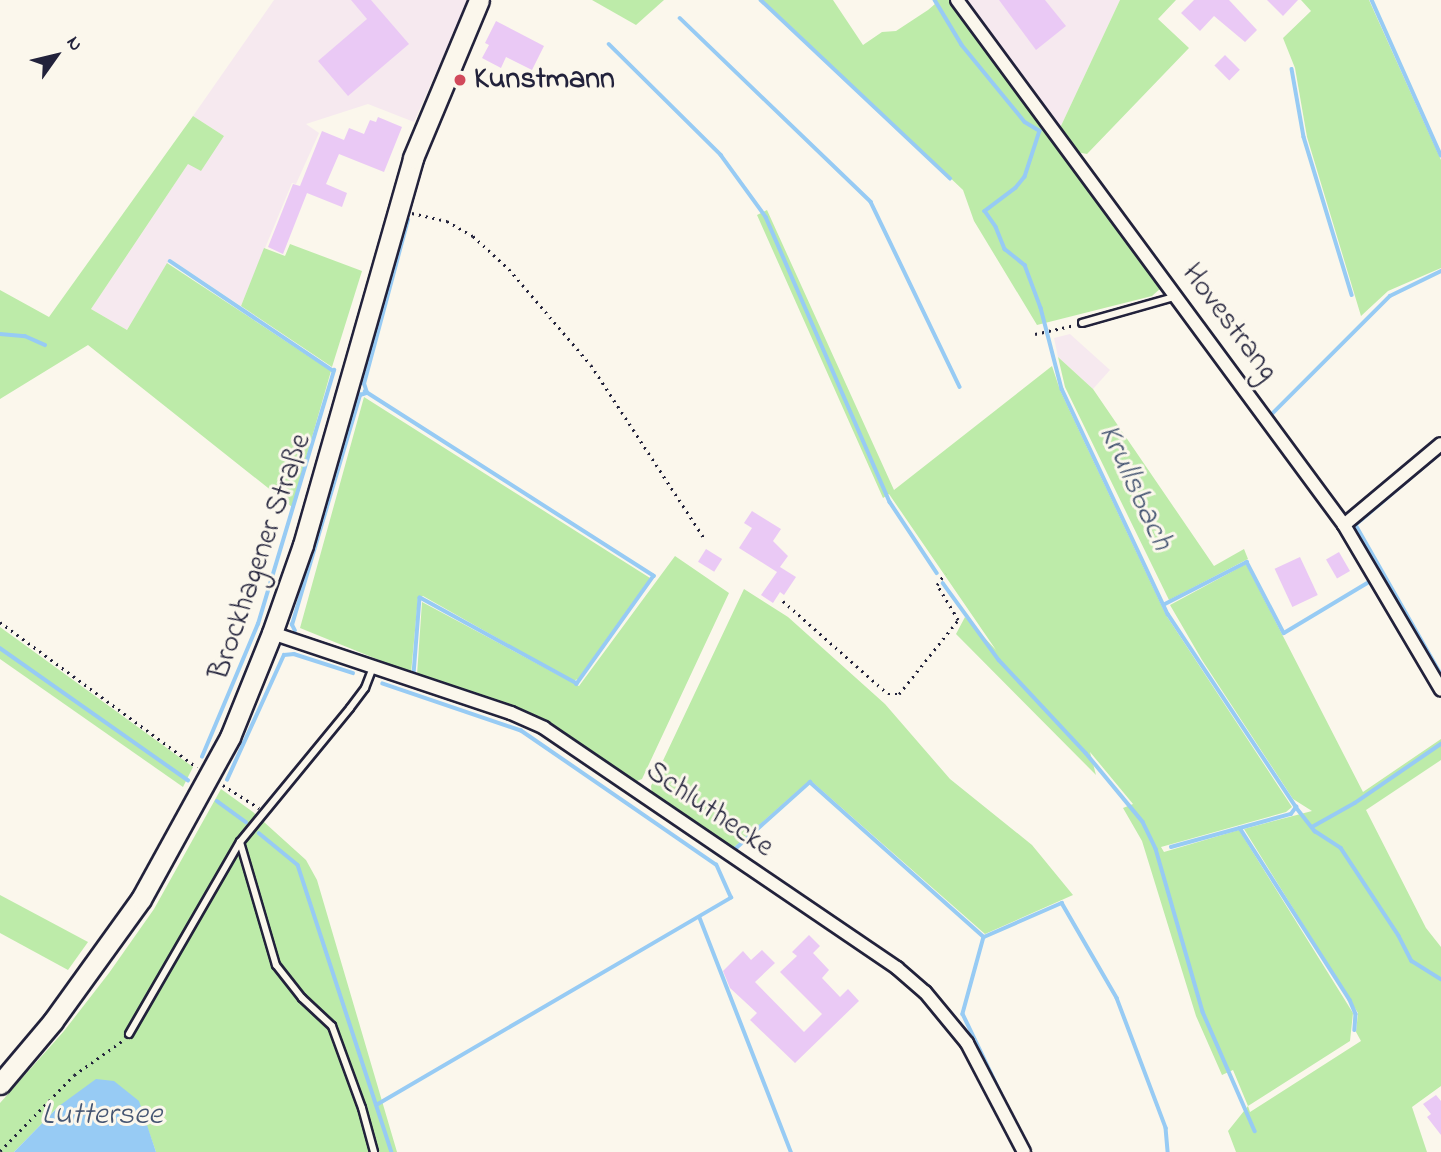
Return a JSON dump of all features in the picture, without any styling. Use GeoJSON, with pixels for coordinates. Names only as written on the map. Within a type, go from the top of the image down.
{"type":"FeatureCollection","features":[{"type":"Feature","properties":{"kind":"main road","name":"Brockhagener Straße"},"geometry":{"type":"LineString","coordinates":[[0,1084],[53,1021],[133,911],[210,776],[272,633],[303,545],[413,158],[480,0]]}},
{"type":"Feature","properties":{"kind":"street","name":"Hovestrang"},"geometry":{"type":"LineString","coordinates":[[957,0],[1344,525],[1441,690]]}},
{"type":"Feature","properties":{"kind":"street"},"geometry":{"type":"LineString","coordinates":[[1344,525],[1441,444]]}},
{"type":"Feature","properties":{"kind":"street","name":"Schluthecke"},"geometry":{"type":"LineString","coordinates":[[272,633],[511,713],[544,728],[897,968],[932,999],[967,1042],[1024,1152]]}},
{"type":"Feature","properties":{"kind":"lane"},"geometry":{"type":"LineString","coordinates":[[1082,323],[1176,296]]}},
{"type":"Feature","properties":{"kind":"lane"},"geometry":{"type":"LineString","coordinates":[[129,1034],[240,842],[350,708],[365,688],[373,666]]}},
{"type":"Feature","properties":{"kind":"lane"},"geometry":{"type":"LineString","coordinates":[[240,842],[276,965],[302,998],[332,1026],[362,1108],[374,1152]]}},
{"type":"Feature","properties":{"kind":"path"},"geometry":{"type":"LineString","coordinates":[[399,210],[447,221],[473,236],[509,269],[592,365],[704,538]]}},
{"type":"Feature","properties":{"kind":"path"},"geometry":{"type":"LineString","coordinates":[[1035,334],[1082,323]]}},
{"type":"Feature","properties":{"kind":"path"},"geometry":{"type":"LineString","coordinates":[[783,601],[888,694],[900,694],[958,620],[937,585],[945,573]]}},
{"type":"Feature","properties":{"kind":"path"},"geometry":{"type":"LineString","coordinates":[[0,622],[191,762]]}},
{"type":"Feature","properties":{"kind":"path"},"geometry":{"type":"LineString","coordinates":[[210,776],[265,811]]}},
{"type":"Feature","properties":{"kind":"path"},"geometry":{"type":"LineString","coordinates":[[0,1151],[74,1075],[129,1034]]}},
{"type":"Feature","properties":{"kind":"shaded area"},"geometry":{"type":"Polygon","coordinates":[[[274,0],[468,0],[414,122],[368,104],[306,124],[319,133],[296,184],[292,183],[241,306],[170,259],[127,330],[91,309],[188,164],[224,136],[193,116],[274,0]]]}},
{"type":"Feature","properties":{"kind":"shaded area"},"geometry":{"type":"Polygon","coordinates":[[[966,0],[1120,0],[1060,128],[966,0]]]}},
{"type":"Feature","properties":{"kind":"shaded area"},"geometry":{"type":"Polygon","coordinates":[[[1070,334],[1110,370],[1093,389],[1058,357],[1054,338],[1070,334]]]}},
{"type":"Feature","properties":{"kind":"green space"},"geometry":{"type":"Polygon","coordinates":[[[592,0],[664,0],[636,25],[592,0]]]}},
{"type":"Feature","properties":{"kind":"green space"},"geometry":{"type":"Polygon","coordinates":[[[763,0],[833,0],[863,45],[882,32],[896,31],[928,10],[935,4],[933,0],[949,0],[1161,288],[1152,296],[1037,325],[974,221],[963,190],[763,0]]]}},
{"type":"Feature","properties":{"kind":"green space"},"geometry":{"type":"Polygon","coordinates":[[[1120,0],[1176,0],[1158,19],[1189,48],[1087,154],[1077,152],[1060,128],[1120,0]]]}},
{"type":"Feature","properties":{"kind":"green space"},"geometry":{"type":"Polygon","coordinates":[[[1301,0],[1369,0],[1441,160],[1441,268],[1388,291],[1361,316],[1307,137],[1295,68],[1283,38],[1311,11],[1301,0]]]}},
{"type":"Feature","properties":{"kind":"green space"},"geometry":{"type":"Polygon","coordinates":[[[193,116],[224,136],[201,171],[188,164],[91,309],[127,330],[167,263],[331,371],[292,507],[88,345],[0,399],[0,290],[49,317],[193,116]]]}},
{"type":"Feature","properties":{"kind":"green space"},"geometry":{"type":"Polygon","coordinates":[[[767,210],[894,490],[1052,366],[1060,390],[1166,615],[1292,807],[1286,812],[1161,847],[1164,852],[1239,830],[1353,1013],[1350,1041],[1248,1106],[1233,1070],[1222,1075],[1196,1016],[1142,841],[1123,808],[1133,804],[1090,752],[1096,775],[956,634],[965,617],[996,650],[889,494],[883,498],[757,215],[767,210]]]}},
{"type":"Feature","properties":{"kind":"green space"},"geometry":{"type":"Polygon","coordinates":[[[290,244],[362,271],[332,367],[241,306],[264,248],[285,256],[290,244]]]}},
{"type":"Feature","properties":{"kind":"green space"},"geometry":{"type":"Polygon","coordinates":[[[1058,357],[1093,389],[1214,566],[1244,549],[1248,559],[1169,600],[1065,387],[1058,357]]]}},
{"type":"Feature","properties":{"kind":"green space"},"geometry":{"type":"Polygon","coordinates":[[[364,397],[650,578],[578,679],[573,681],[423,596],[418,598],[411,673],[300,628],[364,397]]]}},
{"type":"Feature","properties":{"kind":"green space"},"geometry":{"type":"Polygon","coordinates":[[[675,556],[729,593],[642,779],[632,783],[513,707],[417,675],[422,602],[579,686],[675,556]]]}},
{"type":"Feature","properties":{"kind":"green space"},"geometry":{"type":"Polygon","coordinates":[[[1246,564],[1363,792],[1441,739],[1441,760],[1366,810],[1426,928],[1441,947],[1441,1086],[1412,1107],[1427,1152],[1236,1152],[1228,1131],[1248,1106],[1250,1112],[1361,1041],[1356,1032],[1358,1013],[1244,829],[1312,811],[1293,799],[1202,660],[1170,605],[1246,564]]]}},
{"type":"Feature","properties":{"kind":"green space"},"geometry":{"type":"Polygon","coordinates":[[[744,589],[788,617],[885,704],[950,779],[1032,845],[1073,895],[985,934],[810,780],[732,849],[652,794],[651,786],[744,589]]]}},
{"type":"Feature","properties":{"kind":"green space"},"geometry":{"type":"Polygon","coordinates":[[[0,627],[193,767],[183,787],[0,659],[0,627]]]}},
{"type":"Feature","properties":{"kind":"green space"},"geometry":{"type":"Polygon","coordinates":[[[221,789],[253,812],[306,860],[317,880],[397,1152],[156,1152],[138,1101],[59,1106],[14,1152],[0,1152],[0,1103],[64,1031],[109,973],[154,909],[221,789]]]}},
{"type":"Feature","properties":{"kind":"green space"},"geometry":{"type":"Polygon","coordinates":[[[0,895],[88,942],[68,970],[0,933],[0,895]]]}},
{"type":"Feature","properties":{"kind":"water","name":"Luttersee"},"geometry":{"type":"Polygon","coordinates":[[[96,1079],[114,1081],[139,1101],[156,1152],[14,1152],[59,1106],[96,1079]]]}},
{"type":"Feature","properties":{"kind":"building"},"geometry":{"type":"Polygon","coordinates":[[[351,0],[371,0],[409,44],[348,96],[318,61],[367,19],[351,0]]]}},
{"type":"Feature","properties":{"kind":"building"},"geometry":{"type":"Polygon","coordinates":[[[999,0],[1045,0],[1066,26],[1036,50],[999,0]]]}},
{"type":"Feature","properties":{"kind":"building"},"geometry":{"type":"Polygon","coordinates":[[[1194,0],[1229,0],[1257,30],[1245,42],[1214,16],[1200,31],[1181,13],[1194,0]]]}},
{"type":"Feature","properties":{"kind":"building"},"geometry":{"type":"Polygon","coordinates":[[[1267,0],[1298,0],[1283,16],[1267,0]]]}},
{"type":"Feature","properties":{"kind":"building"},"geometry":{"type":"Polygon","coordinates":[[[496,21],[544,46],[532,70],[506,57],[501,68],[482,58],[489,45],[485,43],[496,21]]]}},
{"type":"Feature","properties":{"kind":"building"},"geometry":{"type":"Polygon","coordinates":[[[1225,55],[1240,70],[1229,80],[1214,66],[1225,55]]]}},
{"type":"Feature","properties":{"kind":"building"},"geometry":{"type":"Polygon","coordinates":[[[378,117],[402,127],[384,172],[339,154],[326,184],[347,193],[342,207],[307,193],[283,254],[268,247],[293,184],[300,186],[322,131],[344,140],[349,128],[364,134],[370,120],[376,122],[378,117]]]}},
{"type":"Feature","properties":{"kind":"building"},"geometry":{"type":"Polygon","coordinates":[[[752,511],[781,529],[773,541],[788,556],[780,567],[796,577],[784,595],[780,592],[773,603],[761,595],[777,572],[739,548],[752,528],[744,523],[752,511]]]}},
{"type":"Feature","properties":{"kind":"building"},"geometry":{"type":"Polygon","coordinates":[[[706,549],[722,559],[714,572],[698,562],[706,549]]]}},
{"type":"Feature","properties":{"kind":"building"},"geometry":{"type":"Polygon","coordinates":[[[1339,552],[1350,571],[1337,579],[1326,560],[1339,552]]]}},
{"type":"Feature","properties":{"kind":"building"},"geometry":{"type":"Polygon","coordinates":[[[1300,557],[1318,595],[1292,607],[1275,569],[1300,557]]]}},
{"type":"Feature","properties":{"kind":"building"},"geometry":{"type":"Polygon","coordinates":[[[809,935],[820,946],[813,953],[829,970],[822,978],[840,997],[848,989],[859,1001],[795,1063],[750,1020],[757,1013],[730,988],[723,971],[743,951],[751,960],[762,950],[775,963],[755,982],[804,1032],[822,1014],[780,972],[797,956],[792,952],[809,935]]]}},
{"type":"Feature","properties":{"kind":"building"},"geometry":{"type":"Polygon","coordinates":[[[1436,1095],[1441,1101],[1441,1135],[1427,1117],[1431,1114],[1423,1104],[1436,1095]]]}},
{"type":"Feature","properties":{"kind":"waterway"},"geometry":{"type":"LineString","coordinates":[[761,0],[950,178]]}},
{"type":"Feature","properties":{"kind":"waterway","name":"Krullsbach"},"geometry":{"type":"LineString","coordinates":[[935,0],[962,45],[1025,122],[1040,131],[1025,177],[1016,188],[985,211],[996,227],[1005,249],[1025,265],[1041,308],[1062,389],[1168,614],[1296,807],[1315,831],[1341,848],[1399,936],[1412,961],[1441,979]]}},
{"type":"Feature","properties":{"kind":"waterway"},"geometry":{"type":"LineString","coordinates":[[1372,0],[1441,155]]}},
{"type":"Feature","properties":{"kind":"waterway"},"geometry":{"type":"LineString","coordinates":[[680,18],[871,202],[960,387]]}},
{"type":"Feature","properties":{"kind":"waterway"},"geometry":{"type":"LineString","coordinates":[[609,44],[721,155],[766,217],[890,502],[937,573]]}},
{"type":"Feature","properties":{"kind":"waterway"},"geometry":{"type":"LineString","coordinates":[[1292,69],[1304,137],[1352,295]]}},
{"type":"Feature","properties":{"kind":"waterway"},"geometry":{"type":"LineString","coordinates":[[295,631],[292,625],[360,395],[367,393],[364,384],[408,220]]}},
{"type":"Feature","properties":{"kind":"waterway"},"geometry":{"type":"LineString","coordinates":[[170,261],[334,371]]}},
{"type":"Feature","properties":{"kind":"waterway"},"geometry":{"type":"LineString","coordinates":[[1273,413],[1390,296],[1441,271]]}},
{"type":"Feature","properties":{"kind":"waterway"},"geometry":{"type":"LineString","coordinates":[[0,334],[25,336],[45,345]]}},
{"type":"Feature","properties":{"kind":"waterway"},"geometry":{"type":"LineString","coordinates":[[202,757],[258,624],[334,370]]}},
{"type":"Feature","properties":{"kind":"waterway"},"geometry":{"type":"LineString","coordinates":[[365,391],[654,576],[577,684],[420,598],[414,675]]}},
{"type":"Feature","properties":{"kind":"waterway"},"geometry":{"type":"LineString","coordinates":[[1441,453],[1356,525],[1441,674]]}},
{"type":"Feature","properties":{"kind":"waterway"},"geometry":{"type":"LineString","coordinates":[[1165,604],[1247,562],[1284,633],[1371,581]]}},
{"type":"Feature","properties":{"kind":"waterway"},"geometry":{"type":"LineString","coordinates":[[943,583],[999,660],[1086,753],[1143,822],[1156,849],[1203,1012],[1255,1131]]}},
{"type":"Feature","properties":{"kind":"waterway"},"geometry":{"type":"LineString","coordinates":[[0,648],[188,780]]}},
{"type":"Feature","properties":{"kind":"waterway"},"geometry":{"type":"LineString","coordinates":[[227,780],[284,655],[294,654],[353,673]]}},
{"type":"Feature","properties":{"kind":"waterway"},"geometry":{"type":"LineString","coordinates":[[378,1104],[731,898],[716,865],[521,731],[383,684]]}},
{"type":"Feature","properties":{"kind":"waterway"},"geometry":{"type":"LineString","coordinates":[[1312,827],[1355,803],[1441,744]]}},
{"type":"Feature","properties":{"kind":"waterway"},"geometry":{"type":"LineString","coordinates":[[734,850],[810,782],[984,937]]}},
{"type":"Feature","properties":{"kind":"waterway"},"geometry":{"type":"LineString","coordinates":[[217,801],[246,822]]}},
{"type":"Feature","properties":{"kind":"waterway"},"geometry":{"type":"LineString","coordinates":[[1171,847],[1291,814],[1296,807]]}},
{"type":"Feature","properties":{"kind":"waterway"},"geometry":{"type":"LineString","coordinates":[[1240,828],[1350,1000],[1356,1014],[1355,1030]]}},
{"type":"Feature","properties":{"kind":"waterway"},"geometry":{"type":"LineString","coordinates":[[259,833],[298,865],[392,1152]]}},
{"type":"Feature","properties":{"kind":"waterway"},"geometry":{"type":"LineString","coordinates":[[984,937],[1062,903],[1117,998],[1166,1128],[1168,1152]]}},
{"type":"Feature","properties":{"kind":"waterway"},"geometry":{"type":"LineString","coordinates":[[700,918],[791,1152]]}},
{"type":"Feature","properties":{"kind":"waterway"},"geometry":{"type":"LineString","coordinates":[[984,937],[963,1014],[1008,1108]]}},
{"type":"Feature","properties":{"kind":"place","name":"Kunstmann"},"geometry":{"type":"Point","coordinates":[460,80]}}]}
